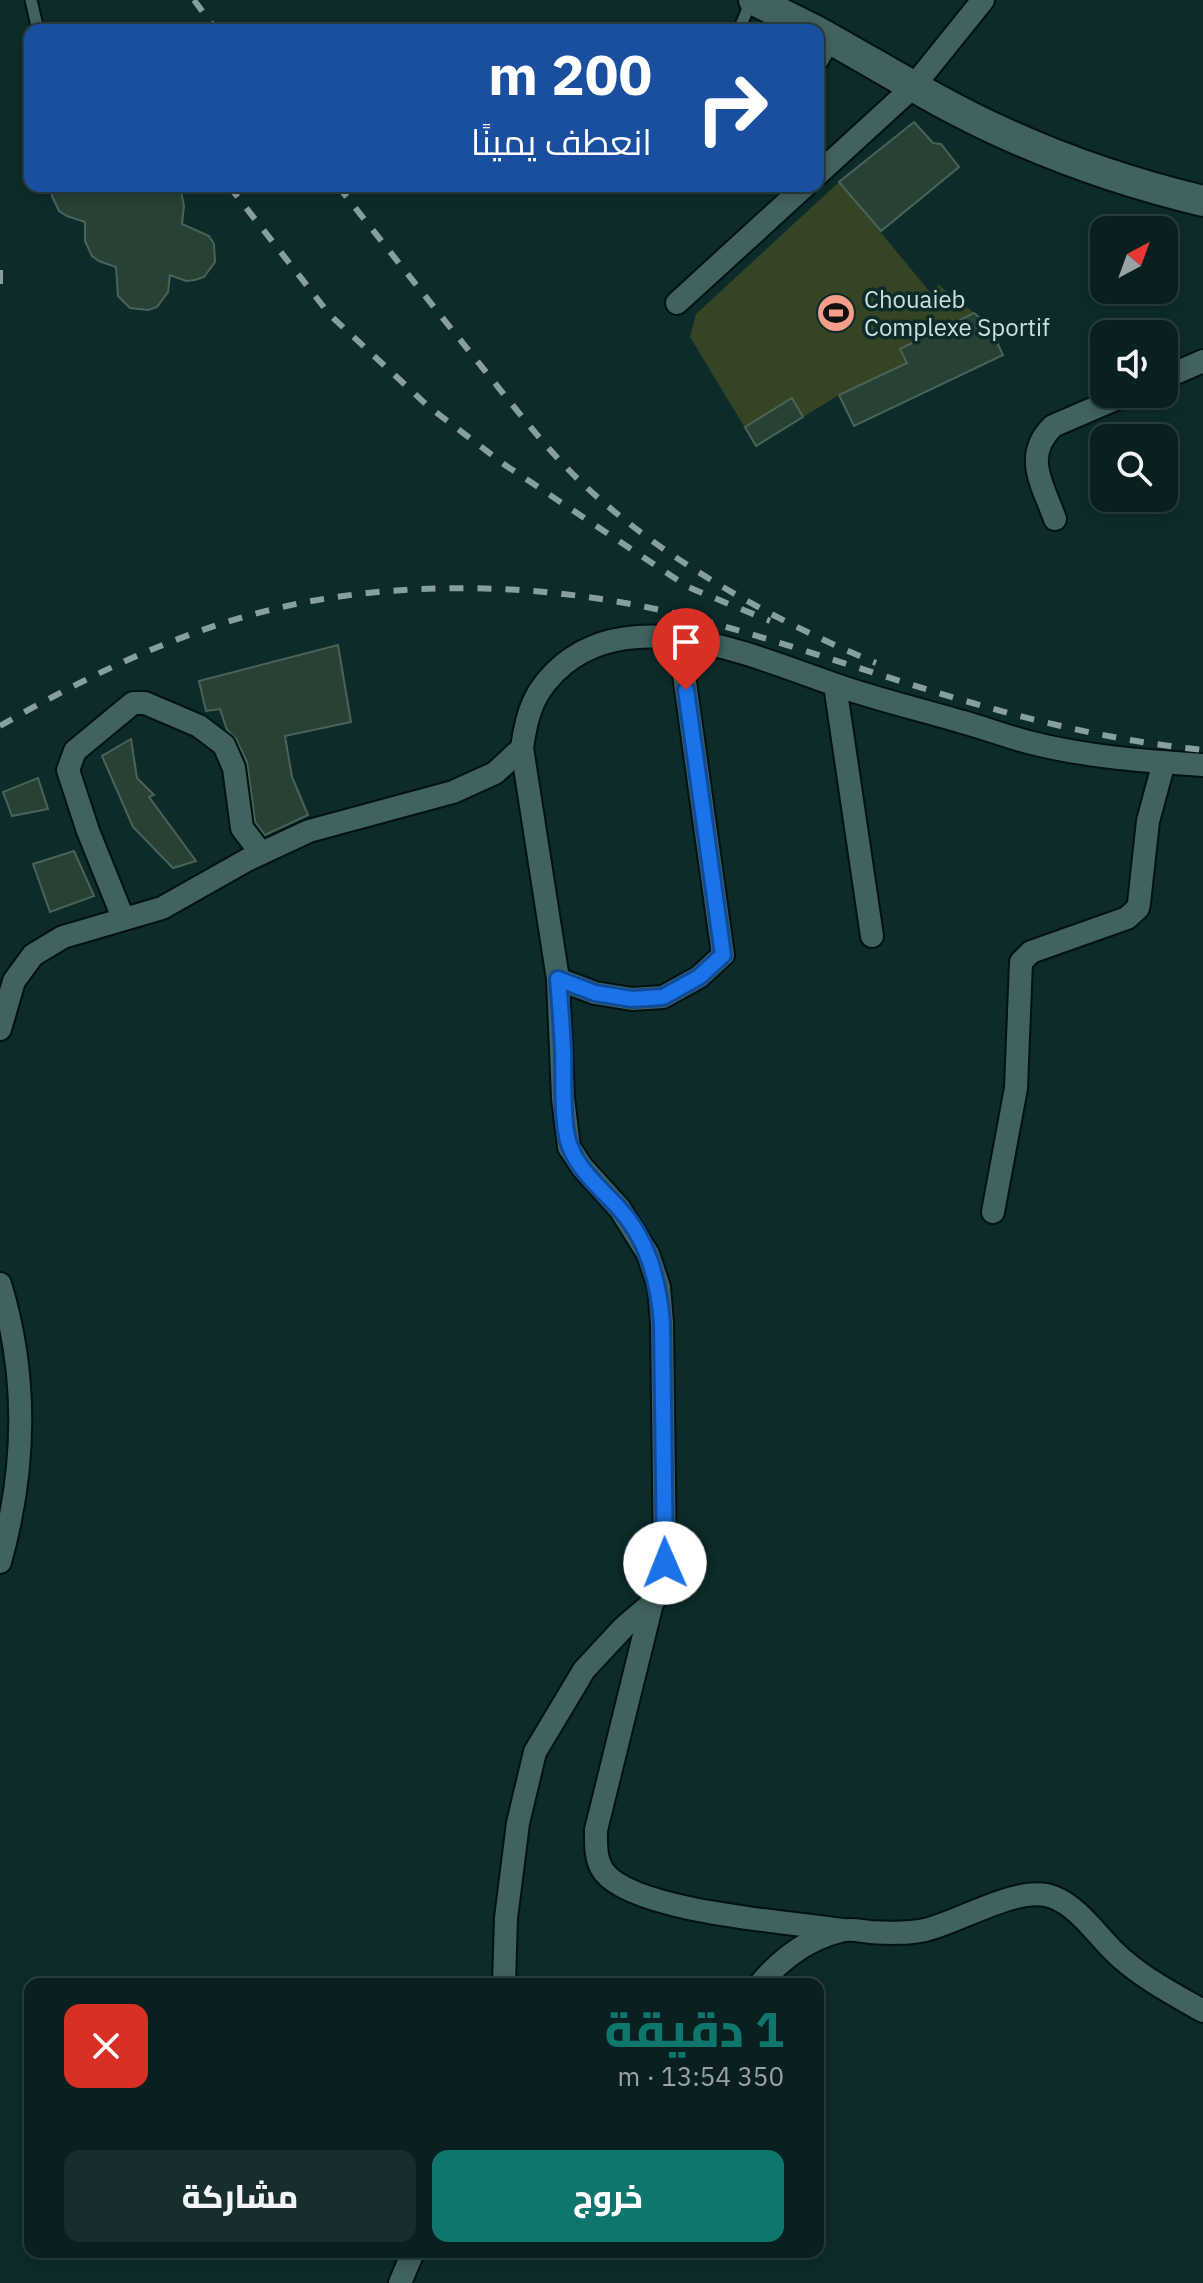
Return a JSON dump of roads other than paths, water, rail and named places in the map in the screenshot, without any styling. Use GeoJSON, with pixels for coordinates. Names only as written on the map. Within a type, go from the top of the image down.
{"type":"FeatureCollection","features":[{"type":"Feature","properties":{"kind":"main road"},"geometry":{"type":"LineString","coordinates":[[753,0],[810,24]]}},
{"type":"Feature","properties":{"kind":"main road"},"geometry":{"type":"LineString","coordinates":[[824,33],[913,87],[1006,134],[1100,172],[1203,201]]}},
{"type":"Feature","properties":{"kind":"street"},"geometry":{"type":"LineString","coordinates":[[824,169],[913,87],[983,0]]}},
{"type":"Feature","properties":{"kind":"street"},"geometry":{"type":"LineString","coordinates":[[677,303],[798,192]]}},
{"type":"Feature","properties":{"kind":"street"},"geometry":{"type":"LineString","coordinates":[[1178,372],[1203,361]]}},
{"type":"Feature","properties":{"kind":"street"},"geometry":{"type":"LineString","coordinates":[[1055,519],[1036,461],[1037,447],[1053,426],[1095,408]]}},
{"type":"Feature","properties":{"kind":"street"},"geometry":{"type":"LineString","coordinates":[[504,1978],[506,1918],[518,1823],[535,1752],[584,1670],[624,1627],[652,1603],[658,1594],[665,1563],[659,1287],[637,1233],[569,1147],[563,1098],[558,979],[522,748],[526,715],[546,679],[574,656],[601,643],[624,639],[702,642],[783,664],[835,685],[1029,742],[1096,756],[1203,765]]}},
{"type":"Feature","properties":{"kind":"street"},"geometry":{"type":"LineString","coordinates":[[558,979],[607,995],[632,999],[663,997],[699,977],[723,955],[679,639]]}},
{"type":"Feature","properties":{"kind":"street"},"geometry":{"type":"LineString","coordinates":[[835,685],[872,936]]}},
{"type":"Feature","properties":{"kind":"street"},"geometry":{"type":"LineString","coordinates":[[123,918],[88,831],[68,770],[75,751],[133,703],[145,703],[199,726],[224,745],[234,768],[242,828],[261,853]]}},
{"type":"Feature","properties":{"kind":"street"},"geometry":{"type":"LineString","coordinates":[[0,1029],[14,981],[33,955],[63,937],[162,908],[261,853],[309,831],[453,792],[495,773],[522,748]]}},
{"type":"Feature","properties":{"kind":"street"},"geometry":{"type":"LineString","coordinates":[[993,1212],[1016,1088],[1021,962],[1031,952],[1127,918],[1138,908],[1148,821],[1164,762]]}},
{"type":"Feature","properties":{"kind":"street"},"geometry":{"type":"LineString","coordinates":[[0,1284],[10,1318],[19,1371],[21,1412],[16,1490],[0,1562]]}},
{"type":"Feature","properties":{"kind":"street"},"geometry":{"type":"LineString","coordinates":[[652,1603],[596,1830],[596,1854],[603,1871],[622,1888],[660,1903],[842,1930],[900,1933],[924,1930],[1005,1900],[1043,1895],[1055,1897],[1147,1979],[1203,2011]]}},
{"type":"Feature","properties":{"kind":"street"},"geometry":{"type":"LineString","coordinates":[[765,1978],[777,1964],[802,1946],[842,1930]]}},
{"type":"Feature","properties":{"kind":"street"},"geometry":{"type":"LineString","coordinates":[[400,2283],[410,2258]]}},
{"type":"Feature","properties":{"kind":"lane"},"geometry":{"type":"LineString","coordinates":[[31,0],[37,24]]}},
{"type":"Feature","properties":{"kind":"lane"},"geometry":{"type":"LineString","coordinates":[[742,24],[753,0]]}},
{"type":"Feature","properties":{"kind":"railway"},"geometry":{"type":"LineString","coordinates":[[194,0],[212,24]]}},
{"type":"Feature","properties":{"kind":"railway"},"geometry":{"type":"LineString","coordinates":[[234,192],[330,315],[429,407],[505,465],[688,587],[770,621]]}},
{"type":"Feature","properties":{"kind":"railway"},"geometry":{"type":"LineString","coordinates":[[343,192],[525,420],[595,495],[659,546],[728,590],[801,629],[876,663]]}},
{"type":"Feature","properties":{"kind":"railway"},"geometry":{"type":"LineString","coordinates":[[0,270],[0,284]]}},
{"type":"Feature","properties":{"kind":"railway"},"geometry":{"type":"LineString","coordinates":[[0,726],[146,652],[222,623],[261,612],[352,595],[403,590],[508,589],[662,610],[1017,715],[1114,737],[1203,750]]}},
{"type":"Feature","properties":{"kind":"place","name":"Chouaieb Complexe Sportif"},"geometry":{"type":"Point","coordinates":[836,313]}}]}
